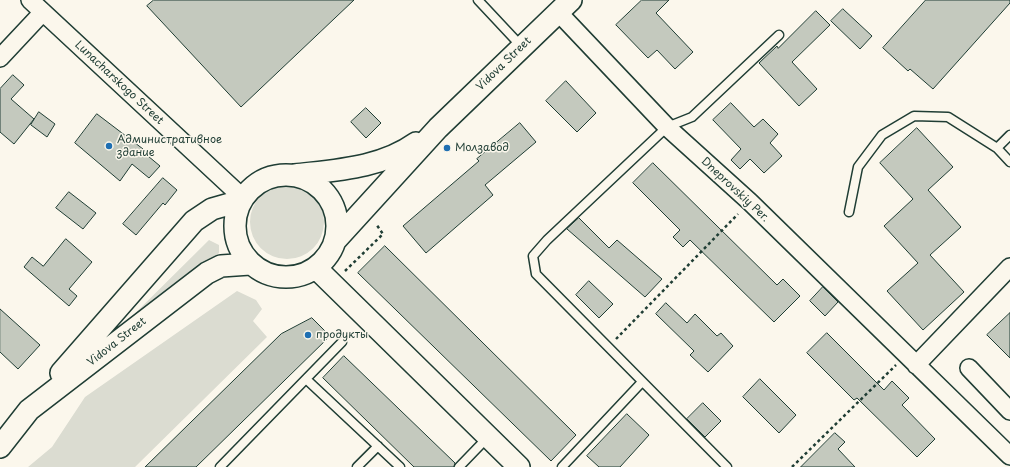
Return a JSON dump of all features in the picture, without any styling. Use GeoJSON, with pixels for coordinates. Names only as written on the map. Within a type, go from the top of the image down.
{"type":"FeatureCollection","features":[{"type":"Feature","properties":{"kind":"street","name":"Lunacharskogo Street"},"geometry":{"type":"LineString","coordinates":[[30,0],[242,199]]}},
{"type":"Feature","properties":{"kind":"street","name":"Vidova Street"},"geometry":{"type":"LineString","coordinates":[[438,128],[564,6]]}},
{"type":"Feature","properties":{"kind":"street","name":"Dneprovskiy Per."},"geometry":{"type":"LineString","coordinates":[[564,6],[667,127],[750,202],[1010,456]]}},
{"type":"Feature","properties":{"kind":"street"},"geometry":{"type":"LineString","coordinates":[[0,58],[43,12]]}},
{"type":"Feature","properties":{"kind":"street"},"geometry":{"type":"LineString","coordinates":[[292,175],[307,179],[319,187],[329,198],[335,212],[337,227],[335,241],[329,255],[316,268],[306,274],[292,278],[277,277],[262,272],[250,264],[240,250],[235,234],[235,217],[242,199],[251,188],[263,179],[278,175],[345,170],[372,164],[404,152],[438,128]]}},
{"type":"Feature","properties":{"kind":"street"},"geometry":{"type":"LineString","coordinates":[[335,241],[438,128]]}},
{"type":"Feature","properties":{"kind":"street"},"geometry":{"type":"LineString","coordinates":[[29,410],[194,221],[212,209],[242,199]]}},
{"type":"Feature","properties":{"kind":"street","name":"Vidova Street"},"geometry":{"type":"LineString","coordinates":[[0,447],[29,410],[206,273],[221,266],[250,264]]}},
{"type":"Feature","properties":{"kind":"street"},"geometry":{"type":"LineString","coordinates":[[911,360],[1010,267]]}},
{"type":"Feature","properties":{"kind":"street"},"geometry":{"type":"LineString","coordinates":[[316,268],[519,467]]}},
{"type":"Feature","properties":{"kind":"street"},"geometry":{"type":"LineString","coordinates":[[969,368],[1010,411]]}},
{"type":"Feature","properties":{"kind":"lane"},"geometry":{"type":"LineString","coordinates":[[478,0],[522,47]]}},
{"type":"Feature","properties":{"kind":"lane"},"geometry":{"type":"LineString","coordinates":[[727,467],[607,348],[536,274],[532,256],[547,240],[667,127],[692,117],[779,35]]}},
{"type":"Feature","properties":{"kind":"lane"},"geometry":{"type":"LineString","coordinates":[[849,212],[858,168],[882,135],[914,116],[948,117],[997,148],[1010,162]]}},
{"type":"Feature","properties":{"kind":"lane"},"geometry":{"type":"LineString","coordinates":[[997,148],[1010,135]]}},
{"type":"Feature","properties":{"kind":"lane"},"geometry":{"type":"LineString","coordinates":[[220,467],[342,342]]}},
{"type":"Feature","properties":{"kind":"lane"},"geometry":{"type":"LineString","coordinates":[[306,379],[400,467]]}},
{"type":"Feature","properties":{"kind":"lane"},"geometry":{"type":"LineString","coordinates":[[562,467],[642,382]]}},
{"type":"Feature","properties":{"kind":"lane"},"geometry":{"type":"LineString","coordinates":[[459,467],[488,436]]}},
{"type":"Feature","properties":{"kind":"lane"},"geometry":{"type":"LineString","coordinates":[[357,467],[378,446]]}},
{"type":"Feature","properties":{"kind":"path"},"geometry":{"type":"LineString","coordinates":[[607,348],[750,202]]}},
{"type":"Feature","properties":{"kind":"path"},"geometry":{"type":"LineString","coordinates":[[792,467],[911,360]]}},
{"type":"Feature","properties":{"kind":"shaded area"},"geometry":{"type":"Polygon","coordinates":[[[287,185],[308,191],[318,201],[324,222],[318,243],[308,253],[287,259],[266,253],[256,243],[250,222],[256,201],[266,191],[287,185]]]}},
{"type":"Feature","properties":{"kind":"shaded area"},"geometry":{"type":"Polygon","coordinates":[[[209,240],[219,245],[219,253],[94,354],[209,240]]]}},
{"type":"Feature","properties":{"kind":"shaded area"},"geometry":{"type":"Polygon","coordinates":[[[237,291],[256,300],[262,309],[253,321],[267,337],[135,467],[28,467],[52,447],[85,397],[237,291]]]}},
{"type":"Feature","properties":{"kind":"building"},"geometry":{"type":"Polygon","coordinates":[[[154,0],[354,0],[241,107],[147,6],[154,0]]]}},
{"type":"Feature","properties":{"kind":"building"},"geometry":{"type":"Polygon","coordinates":[[[642,0],[669,0],[656,13],[693,52],[675,69],[657,50],[648,58],[616,25],[642,0]]]}},
{"type":"Feature","properties":{"kind":"building"},"geometry":{"type":"Polygon","coordinates":[[[926,0],[1010,0],[1010,3],[933,89],[910,69],[908,71],[883,48],[926,0]]]}},
{"type":"Feature","properties":{"kind":"building"},"geometry":{"type":"Polygon","coordinates":[[[843,9],[872,36],[860,49],[831,21],[843,9]]]}},
{"type":"Feature","properties":{"kind":"building"},"geometry":{"type":"Polygon","coordinates":[[[816,11],[830,25],[792,62],[817,89],[799,106],[759,63],[777,46],[778,48],[816,11]]]}},
{"type":"Feature","properties":{"kind":"building"},"geometry":{"type":"Polygon","coordinates":[[[13,75],[24,85],[11,99],[34,119],[14,144],[0,132],[0,89],[13,75]]]}},
{"type":"Feature","properties":{"kind":"building"},"geometry":{"type":"Polygon","coordinates":[[[566,81],[596,113],[577,132],[546,101],[566,81]]]}},
{"type":"Feature","properties":{"kind":"building"},"geometry":{"type":"Polygon","coordinates":[[[731,103],[754,127],[763,119],[778,134],[770,143],[782,156],[764,173],[750,159],[740,169],[731,160],[741,149],[713,120],[731,103]]]}},
{"type":"Feature","properties":{"kind":"building"},"geometry":{"type":"Polygon","coordinates":[[[366,108],[381,123],[366,138],[351,122],[366,108]]]}},
{"type":"Feature","properties":{"kind":"building"},"geometry":{"type":"Polygon","coordinates":[[[39,112],[55,124],[47,137],[31,125],[39,112]]]}},
{"type":"Feature","properties":{"kind":"building","name":"Административное здание"},"geometry":{"type":"Polygon","coordinates":[[[97,114],[143,149],[142,151],[160,166],[149,178],[132,164],[120,181],[75,143],[97,114]]]}},
{"type":"Feature","properties":{"kind":"building"},"geometry":{"type":"Polygon","coordinates":[[[520,123],[536,142],[485,185],[493,195],[426,253],[403,226],[479,161],[477,159],[520,123]]]}},
{"type":"Feature","properties":{"kind":"building"},"geometry":{"type":"Polygon","coordinates":[[[917,128],[953,167],[928,190],[961,227],[930,255],[964,292],[923,330],[887,291],[918,263],[884,226],[913,199],[880,163],[917,128]]]}},
{"type":"Feature","properties":{"kind":"building"},"geometry":{"type":"Polygon","coordinates":[[[653,163],[777,285],[783,279],[800,296],[774,322],[690,240],[683,247],[673,237],[680,230],[633,183],[653,163]]]}},
{"type":"Feature","properties":{"kind":"building"},"geometry":{"type":"Polygon","coordinates":[[[163,178],[177,190],[165,205],[163,203],[136,235],[123,224],[163,178]]]}},
{"type":"Feature","properties":{"kind":"building"},"geometry":{"type":"Polygon","coordinates":[[[69,192],[96,213],[83,229],[56,208],[69,192]]]}},
{"type":"Feature","properties":{"kind":"building"},"geometry":{"type":"Polygon","coordinates":[[[579,218],[609,248],[617,240],[662,279],[645,297],[567,229],[579,218]]]}},
{"type":"Feature","properties":{"kind":"building"},"geometry":{"type":"Polygon","coordinates":[[[66,239],[92,262],[69,289],[77,296],[69,306],[24,267],[32,257],[43,266],[66,239]]]}},
{"type":"Feature","properties":{"kind":"building"},"geometry":{"type":"Polygon","coordinates":[[[385,246],[576,435],[551,461],[358,273],[385,246]]]}},
{"type":"Feature","properties":{"kind":"building"},"geometry":{"type":"Polygon","coordinates":[[[589,281],[613,304],[599,318],[576,295],[589,281]]]}},
{"type":"Feature","properties":{"kind":"building"},"geometry":{"type":"Polygon","coordinates":[[[823,287],[838,302],[825,316],[810,301],[823,287]]]}},
{"type":"Feature","properties":{"kind":"building"},"geometry":{"type":"Polygon","coordinates":[[[666,303],[687,323],[695,314],[717,336],[721,333],[733,346],[708,372],[690,355],[694,351],[656,314],[666,303]]]}},
{"type":"Feature","properties":{"kind":"building"},"geometry":{"type":"Polygon","coordinates":[[[0,309],[40,345],[18,369],[0,352],[0,309]]]}},
{"type":"Feature","properties":{"kind":"building"},"geometry":{"type":"Polygon","coordinates":[[[1010,313],[1010,358],[987,335],[1010,313]]]}},
{"type":"Feature","properties":{"kind":"building"},"geometry":{"type":"Polygon","coordinates":[[[312,318],[330,336],[196,467],[145,467],[281,334],[312,318]]]}},
{"type":"Feature","properties":{"kind":"building"},"geometry":{"type":"Polygon","coordinates":[[[827,333],[884,390],[892,381],[909,398],[902,405],[935,439],[917,457],[857,398],[854,400],[807,353],[827,333]]]}},
{"type":"Feature","properties":{"kind":"building"},"geometry":{"type":"Polygon","coordinates":[[[344,356],[455,463],[454,467],[414,467],[323,378],[344,356]]]}},
{"type":"Feature","properties":{"kind":"building"},"geometry":{"type":"Polygon","coordinates":[[[760,379],[796,415],[779,433],[743,397],[760,379]]]}},
{"type":"Feature","properties":{"kind":"building"},"geometry":{"type":"Polygon","coordinates":[[[703,403],[721,421],[705,437],[687,419],[703,403]]]}},
{"type":"Feature","properties":{"kind":"building"},"geometry":{"type":"Polygon","coordinates":[[[627,414],[649,435],[620,467],[599,467],[587,456],[627,414]]]}},
{"type":"Feature","properties":{"kind":"building"},"geometry":{"type":"Polygon","coordinates":[[[835,433],[845,442],[838,449],[855,467],[801,467],[835,433]]]}},
{"type":"Feature","properties":{"kind":"place","name":"Административное здание"},"geometry":{"type":"Point","coordinates":[109,146]}},
{"type":"Feature","properties":{"kind":"place","name":"Молзавод"},"geometry":{"type":"Point","coordinates":[447,148]}},
{"type":"Feature","properties":{"kind":"place","name":"продукты"},"geometry":{"type":"Point","coordinates":[308,335]}}]}
